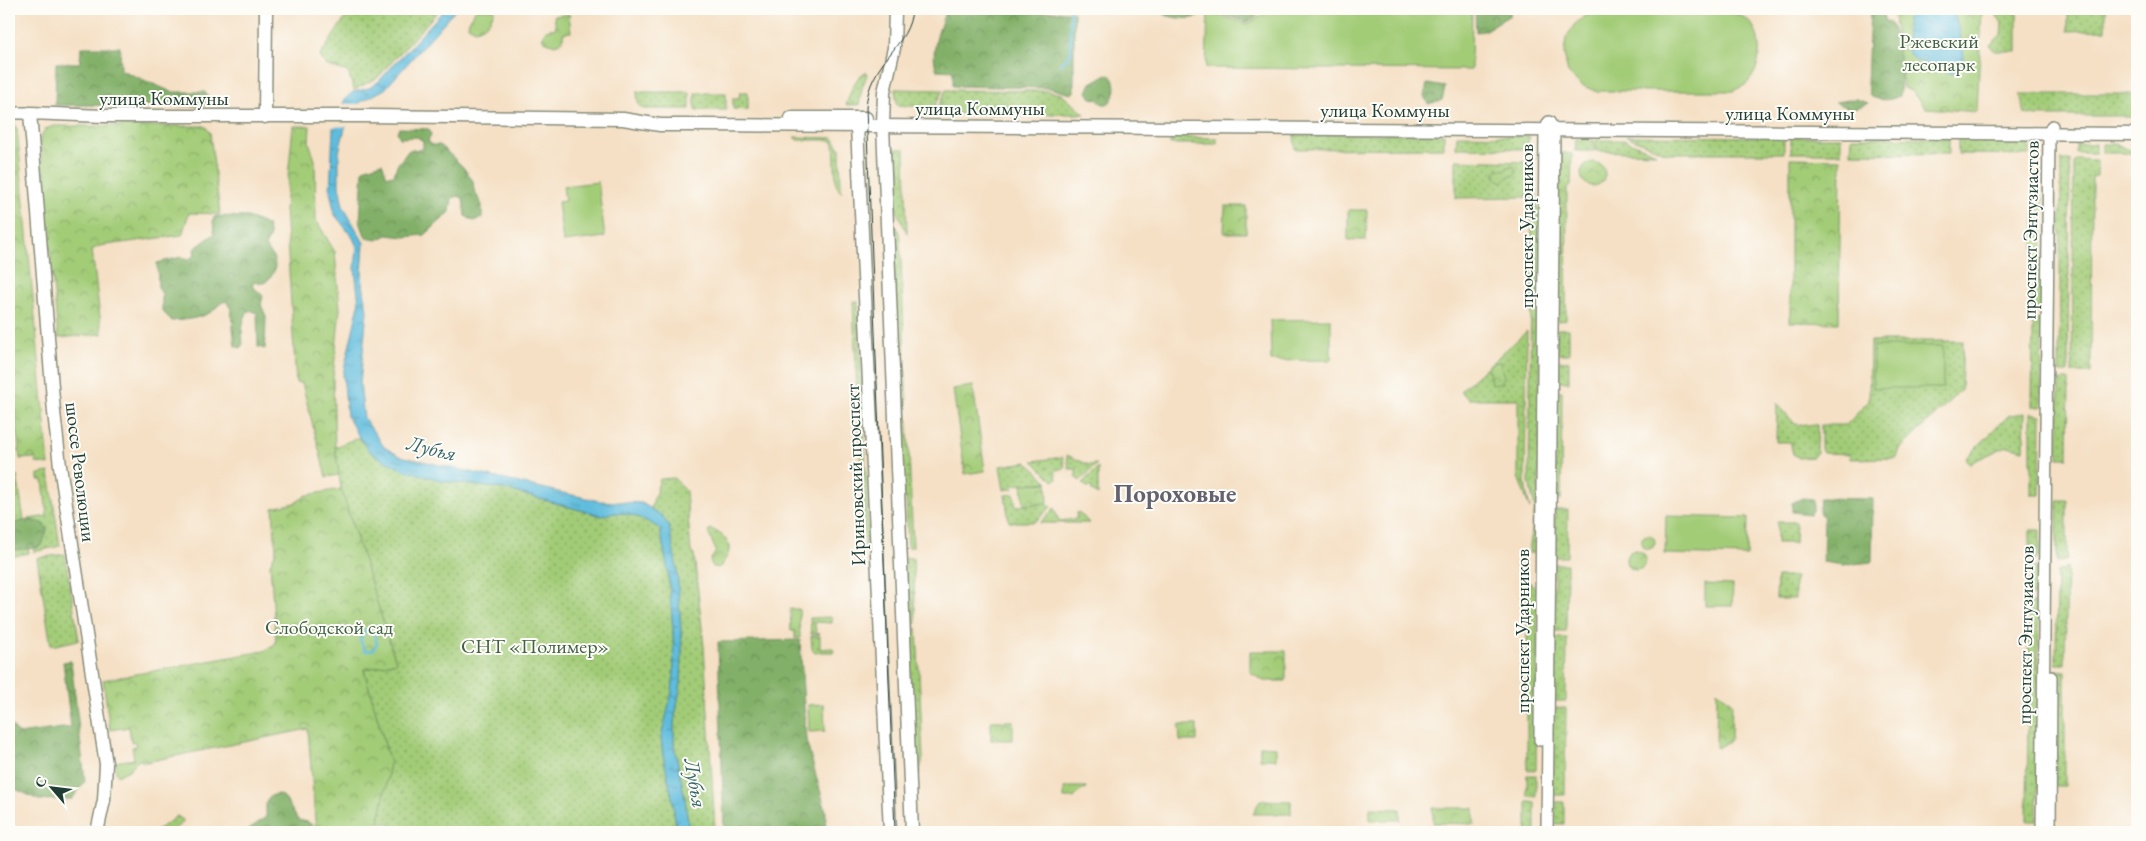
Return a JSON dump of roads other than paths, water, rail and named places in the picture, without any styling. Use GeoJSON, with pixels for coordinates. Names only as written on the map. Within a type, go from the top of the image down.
{"type":"FeatureCollection","features":[{"type":"Feature","properties":{"kind":"main road"},"geometry":{"type":"LineString","coordinates":[[265,117],[266,9]]}},
{"type":"Feature","properties":{"kind":"main road","name":"Ириновский проспект"},"geometry":{"type":"LineString","coordinates":[[895,9],[894,48],[884,92],[882,122],[912,832]]}},
{"type":"Feature","properties":{"kind":"main road","name":"улица Коммуны"},"geometry":{"type":"LineString","coordinates":[[30,113],[103,116],[367,116],[633,120],[660,125],[882,122],[2052,131],[2137,134]]}},
{"type":"Feature","properties":{"kind":"main road","name":"шоссе Революции"},"geometry":{"type":"LineString","coordinates":[[30,113],[59,457],[106,764],[104,800],[97,832]]}},
{"type":"Feature","properties":{"kind":"main road","name":"Ириновский проспект"},"geometry":{"type":"LineString","coordinates":[[861,122],[890,832]]}},
{"type":"Feature","properties":{"kind":"main road","name":"улица Коммуны"},"geometry":{"type":"LineString","coordinates":[[2052,131],[2137,126]]}},
{"type":"Feature","properties":{"kind":"street","name":"улица Коммуны"},"geometry":{"type":"LineString","coordinates":[[9,113],[30,113]]}},
{"type":"Feature","properties":{"kind":"street","name":"проспект Ударников"},"geometry":{"type":"LineString","coordinates":[[1539,832],[1550,127]]}},
{"type":"Feature","properties":{"kind":"street","name":"проспект Ударников"},"geometry":{"type":"LineString","coordinates":[[1547,832],[1550,127]]}},
{"type":"Feature","properties":{"kind":"street","name":"проспект Энтузиастов"},"geometry":{"type":"LineString","coordinates":[[2042,832],[2052,131]]}},
{"type":"Feature","properties":{"kind":"street","name":"проспект Энтузиастов"},"geometry":{"type":"LineString","coordinates":[[2050,832],[2052,131]]}},
{"type":"Feature","properties":{"kind":"water"},"geometry":{"type":"Polygon","coordinates":[[[445,9],[456,9],[385,89],[359,103],[345,128],[339,152],[339,185],[343,206],[364,243],[362,276],[367,311],[360,384],[364,418],[384,447],[400,456],[599,501],[642,503],[662,516],[669,526],[677,568],[682,648],[681,683],[674,722],[674,745],[685,799],[689,832],[677,832],[661,738],[672,692],[674,673],[673,629],[668,571],[660,529],[632,515],[617,513],[602,516],[504,489],[443,481],[405,470],[385,461],[368,450],[347,416],[343,374],[359,304],[355,269],[357,247],[353,238],[335,215],[330,191],[333,128],[345,99],[353,92],[369,88],[378,82],[445,9]]]}},
{"type":"Feature","properties":{"kind":"water"},"geometry":{"type":"Polygon","coordinates":[[[1910,9],[1953,9],[1961,37],[1964,59],[1961,67],[1956,72],[1946,73],[1937,65],[1917,61],[1909,54],[1906,20],[1910,18],[1910,9]]]}},
{"type":"Feature","properties":{"kind":"waterway"},"geometry":{"type":"LineString","coordinates":[[1060,64],[1068,58],[1071,52],[1070,9]]}},
{"type":"Feature","properties":{"kind":"waterway"},"geometry":{"type":"LineString","coordinates":[[366,630],[374,633],[377,643],[373,650],[365,651],[360,639],[366,630]]}},
{"type":"Feature","properties":{"kind":"tram line"},"geometry":{"type":"LineString","coordinates":[[895,832],[866,108],[874,78],[905,34],[910,22],[912,9]]}},
{"type":"Feature","properties":{"kind":"district","name":"Пороховые"},"geometry":{"type":"Point","coordinates":[1175,493]}},
{"type":"Feature","properties":{"kind":"park label","name":"Ржевский лесопарк"},"geometry":{"type":"Point","coordinates":[1939,52]}},
{"type":"Feature","properties":{"kind":"park label","name":"Слободской сад"},"geometry":{"type":"Point","coordinates":[329,627]}},
{"type":"Feature","properties":{"kind":"park label","name":"СНТ «Полимер»"},"geometry":{"type":"Point","coordinates":[535,646]}},
{"type":"Feature","properties":{"kind":"water label","name":"Лубья"},"geometry":{"type":"Point","coordinates":[432,448]}},
{"type":"Feature","properties":{"kind":"water label","name":"Лубья"},"geometry":{"type":"Point","coordinates":[696,783]}}]}
